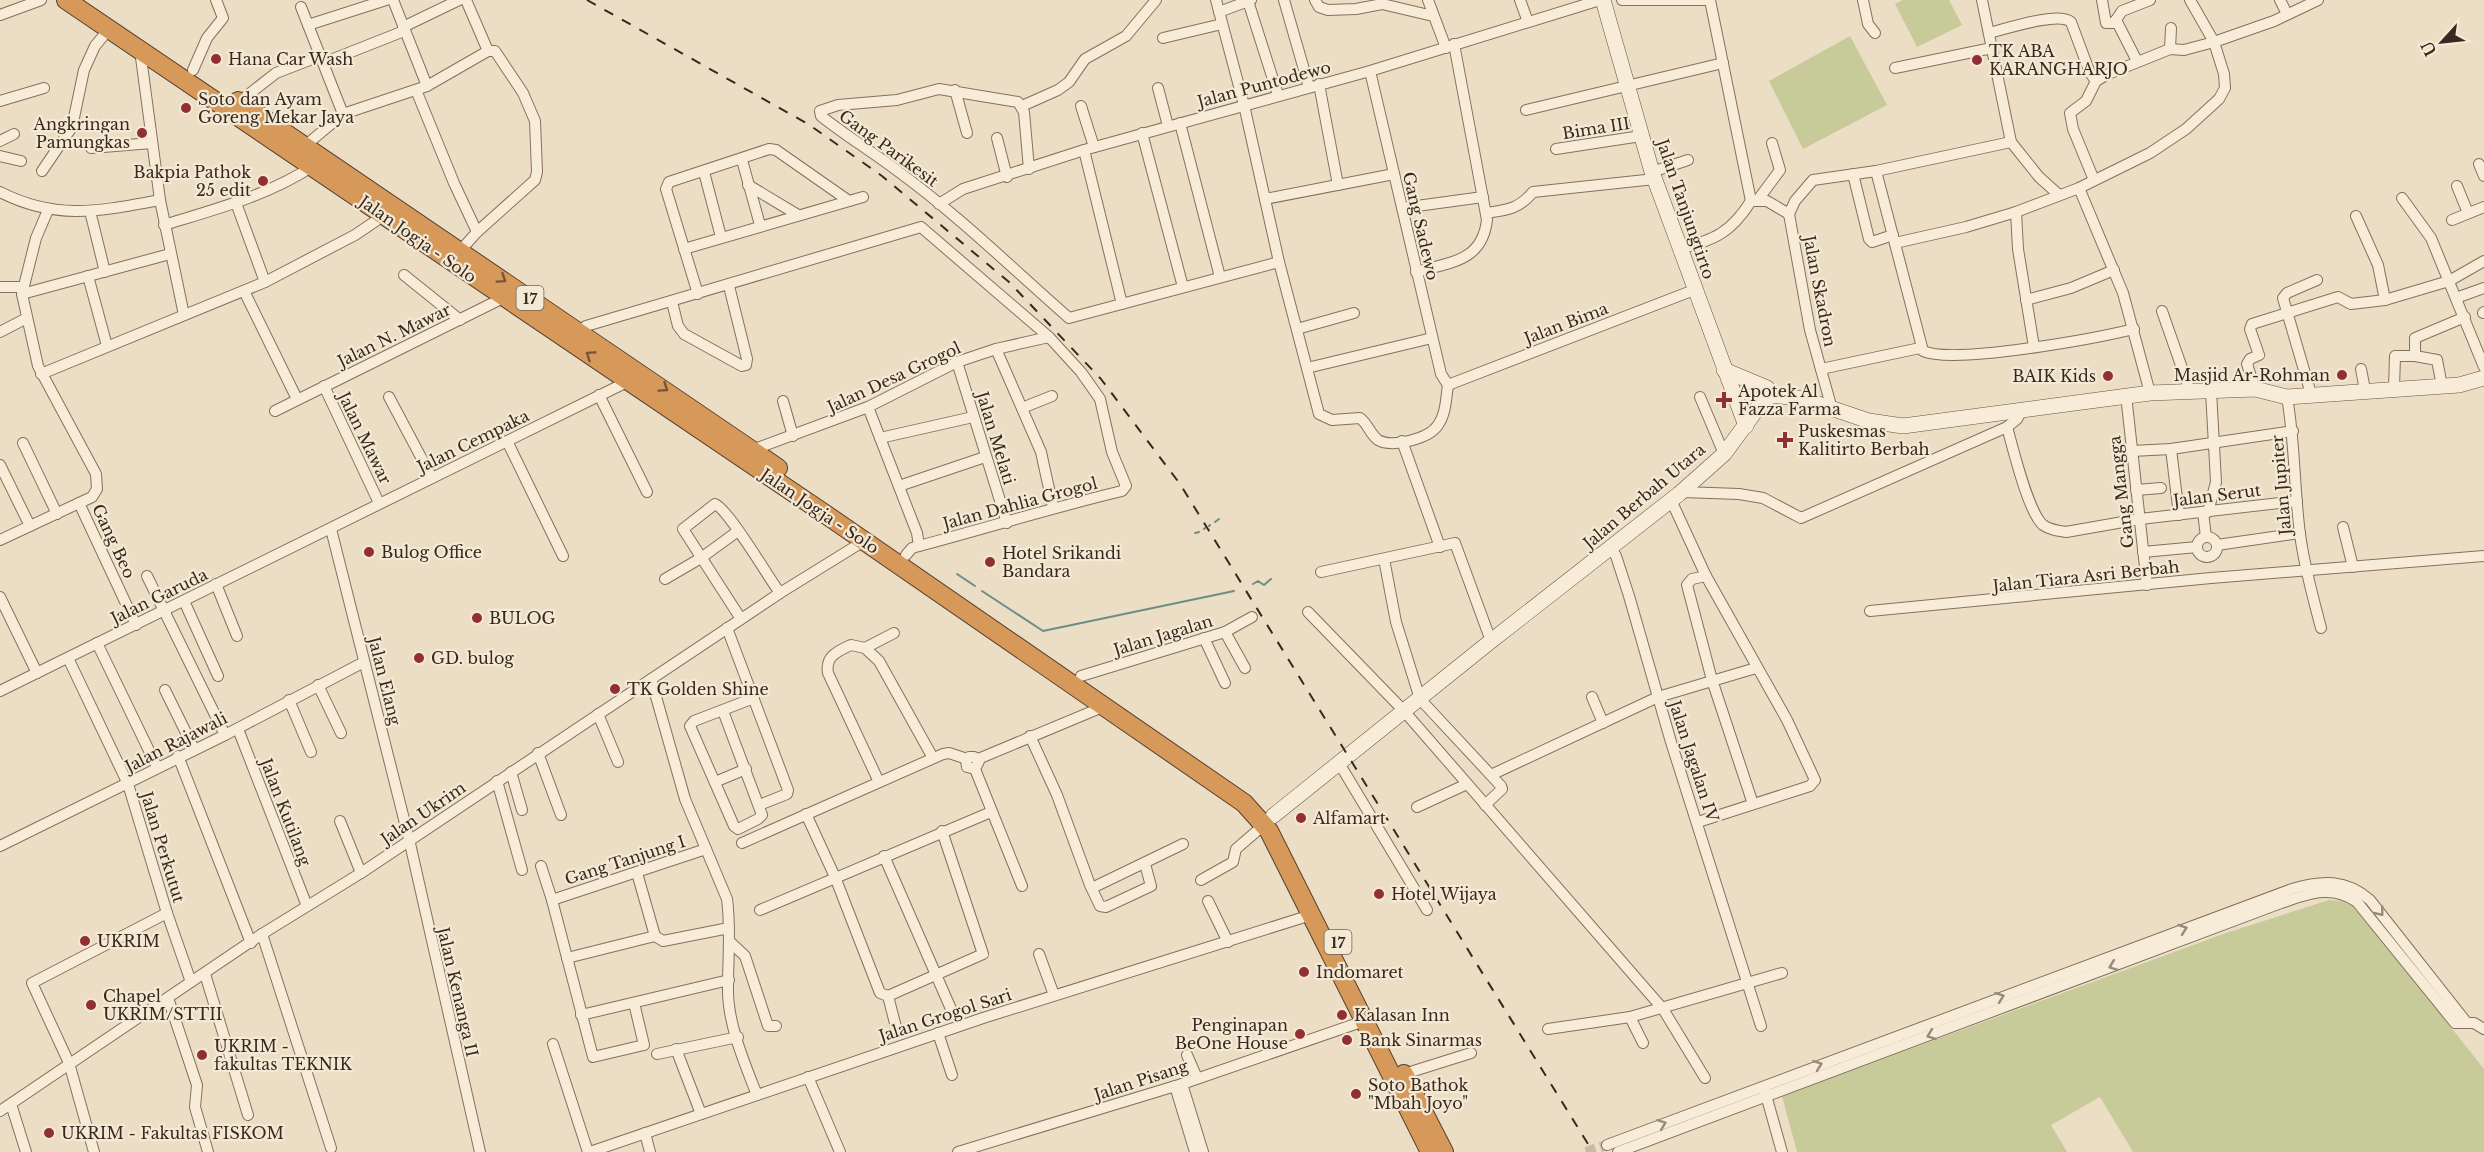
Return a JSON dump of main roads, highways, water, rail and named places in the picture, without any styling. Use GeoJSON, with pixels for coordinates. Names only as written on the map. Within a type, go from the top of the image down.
{"type":"FeatureCollection","features":[{"type":"Feature","properties":{"kind":"highway","name":"Jalan Jogja - Solo"},"geometry":{"type":"LineString","coordinates":[[66,0],[313,166],[460,251],[752,450],[912,551],[967,604],[1106,706],[1269,820],[1311,915],[1430,1152]]}},
{"type":"Feature","properties":{"kind":"highway","name":"Jalan Jogja - Solo"},"geometry":{"type":"LineString","coordinates":[[88,0],[306,145],[503,298],[864,541],[1081,676],[1237,783],[1286,838],[1444,1152]]}},
{"type":"Feature","properties":{"kind":"main road","name":"Jalan Tanjungtirto"},"geometry":{"type":"LineString","coordinates":[[1601,0],[1653,175],[1746,426]]}},
{"type":"Feature","properties":{"kind":"main road"},"geometry":{"type":"LineString","coordinates":[[1724,370],[1767,388],[1772,395],[1804,399],[1876,423],[1903,426],[2150,393],[2254,389],[2286,397],[2460,385],[2484,378]]}},
{"type":"Feature","properties":{"kind":"main road","name":"Jalan Berbah Utara"},"geometry":{"type":"LineString","coordinates":[[1269,820],[1676,496],[1724,454],[1763,401],[1772,395]]}},
{"type":"Feature","properties":{"kind":"waterway"},"geometry":{"type":"LineString","coordinates":[[1215,522],[1219,519]]}},
{"type":"Feature","properties":{"kind":"waterway"},"geometry":{"type":"LineString","coordinates":[[1195,533],[1199,532]]}},
{"type":"Feature","properties":{"kind":"waterway"},"geometry":{"type":"LineString","coordinates":[[957,574],[975,586]]}},
{"type":"Feature","properties":{"kind":"waterway"},"geometry":{"type":"LineString","coordinates":[[1253,584],[1258,581],[1264,585],[1271,579]]}},
{"type":"Feature","properties":{"kind":"waterway"},"geometry":{"type":"LineString","coordinates":[[982,591],[1043,631],[1234,591]]}},
{"type":"Feature","properties":{"kind":"tunnel"},"geometry":{"type":"LineString","coordinates":[[1586,1152],[1607,1145]]}},
{"type":"Feature","properties":{"kind":"railway"},"geometry":{"type":"LineString","coordinates":[[587,0],[808,124],[882,176],[1009,282],[1101,379],[1180,484],[1593,1152]]}},
{"type":"Feature","properties":{"kind":"place","name":"Hana Car Wash"},"geometry":{"type":"Point","coordinates":[216,59]}},
{"type":"Feature","properties":{"kind":"place","name":"TK ABA KARANGHARJO"},"geometry":{"type":"Point","coordinates":[1977,60]}},
{"type":"Feature","properties":{"kind":"place","name":"Soto dan Ayam Goreng Mekar Jaya"},"geometry":{"type":"Point","coordinates":[186,108]}},
{"type":"Feature","properties":{"kind":"place","name":"Angkringan Pamungkas"},"geometry":{"type":"Point","coordinates":[142,133]}},
{"type":"Feature","properties":{"kind":"place","name":"Bakpia Pathok 25 edit"},"geometry":{"type":"Point","coordinates":[263,181]}},
{"type":"Feature","properties":{"kind":"place","name":"Masjid Ar-Rohman"},"geometry":{"type":"Point","coordinates":[2342,375]}},
{"type":"Feature","properties":{"kind":"place","name":"BAIK Kids"},"geometry":{"type":"Point","coordinates":[2108,376]}},
{"type":"Feature","properties":{"kind":"place","name":"Apotek Al Fazza Farma"},"geometry":{"type":"Point","coordinates":[1724,400]}},
{"type":"Feature","properties":{"kind":"place","name":"Puskesmas Kalitirto Berbah"},"geometry":{"type":"Point","coordinates":[1785,440]}},
{"type":"Feature","properties":{"kind":"place","name":"Bulog Office"},"geometry":{"type":"Point","coordinates":[369,552]}},
{"type":"Feature","properties":{"kind":"place","name":"Hotel Srikandi Bandara"},"geometry":{"type":"Point","coordinates":[990,562]}},
{"type":"Feature","properties":{"kind":"place","name":"BULOG"},"geometry":{"type":"Point","coordinates":[477,618]}},
{"type":"Feature","properties":{"kind":"place","name":"GD. bulog"},"geometry":{"type":"Point","coordinates":[419,658]}},
{"type":"Feature","properties":{"kind":"place","name":"TK Golden Shine"},"geometry":{"type":"Point","coordinates":[615,689]}},
{"type":"Feature","properties":{"kind":"place","name":"Alfamart"},"geometry":{"type":"Point","coordinates":[1301,818]}},
{"type":"Feature","properties":{"kind":"place","name":"Hotel Wijaya"},"geometry":{"type":"Point","coordinates":[1379,894]}},
{"type":"Feature","properties":{"kind":"place","name":"UKRIM"},"geometry":{"type":"Point","coordinates":[85,941]}},
{"type":"Feature","properties":{"kind":"place","name":"Indomaret"},"geometry":{"type":"Point","coordinates":[1304,972]}},
{"type":"Feature","properties":{"kind":"place","name":"Chapel UKRIM/STTII"},"geometry":{"type":"Point","coordinates":[91,1005]}},
{"type":"Feature","properties":{"kind":"place","name":"Kalasan Inn"},"geometry":{"type":"Point","coordinates":[1342,1015]}},
{"type":"Feature","properties":{"kind":"place","name":"Penginapan BeOne House"},"geometry":{"type":"Point","coordinates":[1300,1034]}},
{"type":"Feature","properties":{"kind":"place","name":"Bank Sinarmas"},"geometry":{"type":"Point","coordinates":[1347,1040]}},
{"type":"Feature","properties":{"kind":"place","name":"UKRIM - fakultas TEKNIK"},"geometry":{"type":"Point","coordinates":[202,1055]}},
{"type":"Feature","properties":{"kind":"place","name":"Soto Bathok \"Mbah Joyo\""},"geometry":{"type":"Point","coordinates":[1356,1094]}},
{"type":"Feature","properties":{"kind":"place","name":"UKRIM - Fakultas FISKOM"},"geometry":{"type":"Point","coordinates":[49,1133]}}]}
